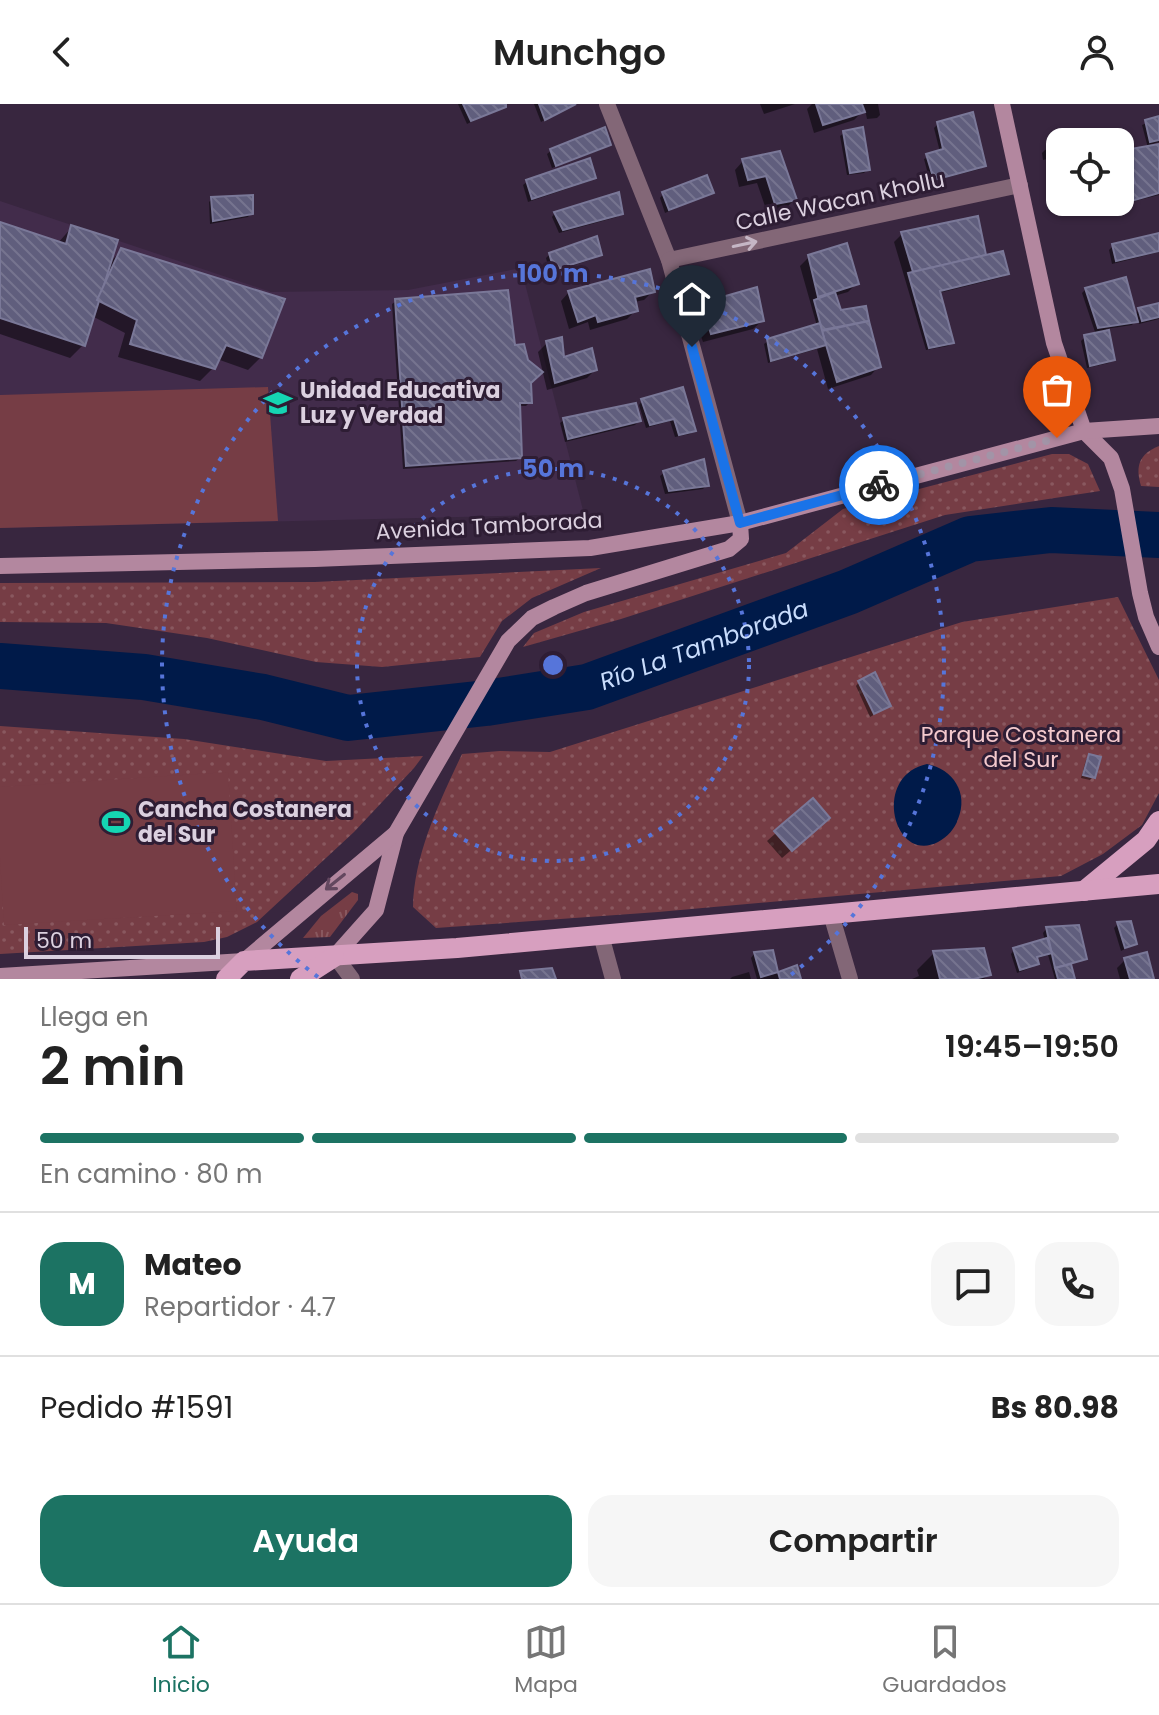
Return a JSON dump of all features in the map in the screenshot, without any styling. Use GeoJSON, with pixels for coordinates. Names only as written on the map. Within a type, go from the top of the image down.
{"type":"FeatureCollection","features":[{"type":"Feature","properties":{"kind":"main road"},"geometry":{"type":"LineString","coordinates":[[1002,104],[1054,343],[1084,431],[1111,458],[1122,489],[1140,593],[1159,647]]}},
{"type":"Feature","properties":{"kind":"main road","name":"Avenida Tamborada"},"geometry":{"type":"LineString","coordinates":[[0,566],[315,559],[590,548],[740,523],[1084,431],[1159,426]]}},
{"type":"Feature","properties":{"kind":"main road"},"geometry":{"type":"LineString","coordinates":[[300,979],[335,956],[376,910],[396,833],[508,641],[532,618],[565,602],[729,549],[741,539],[740,523]]}},
{"type":"Feature","properties":{"kind":"main road"},"geometry":{"type":"LineString","coordinates":[[1084,891],[1146,840],[1159,821]]}},
{"type":"Feature","properties":{"kind":"main road"},"geometry":{"type":"LineString","coordinates":[[226,979],[396,833]]}},
{"type":"Feature","properties":{"kind":"main road"},"geometry":{"type":"LineString","coordinates":[[0,976],[335,956],[601,935],[1159,884]]}},
{"type":"Feature","properties":{"kind":"street"},"geometry":{"type":"LineString","coordinates":[[607,104],[669,260],[740,523]]}},
{"type":"Feature","properties":{"kind":"street","name":"Calle Wacan Khollu"},"geometry":{"type":"LineString","coordinates":[[669,260],[1020,185]]}},
{"type":"Feature","properties":{"kind":"street"},"geometry":{"type":"LineString","coordinates":[[831,914],[850,979]]}},
{"type":"Feature","properties":{"kind":"street"},"geometry":{"type":"LineString","coordinates":[[601,935],[613,979]]}},
{"type":"Feature","properties":{"kind":"street"},"geometry":{"type":"LineString","coordinates":[[335,956],[352,979]]}},
{"type":"Feature","properties":{"kind":"shaded area","name":"Unidad Educativa Luz y Verdad"},"geometry":{"type":"Polygon","coordinates":[[[0,201],[271,292],[408,290],[521,268],[584,514],[0,528],[0,201]]]}},
{"type":"Feature","properties":{"kind":"green space"},"geometry":{"type":"Polygon","coordinates":[[[268,387],[278,521],[0,528],[0,395],[268,387]]]}},
{"type":"Feature","properties":{"kind":"green space"},"geometry":{"type":"Polygon","coordinates":[[[1159,446],[1159,487],[1141,486],[1138,472],[1140,462],[1159,446]]]}},
{"type":"Feature","properties":{"kind":"green space"},"geometry":{"type":"Polygon","coordinates":[[[1052,454],[1069,454],[1088,464],[1100,491],[945,515],[621,619],[523,647],[534,633],[584,612],[786,553],[843,509],[1052,454]]]}},
{"type":"Feature","properties":{"kind":"green space"},"geometry":{"type":"Polygon","coordinates":[[[601,568],[532,598],[502,621],[480,657],[382,667],[316,662],[207,638],[106,623],[0,622],[0,583],[315,582],[601,568]]]}},
{"type":"Feature","properties":{"kind":"green space","name":"Parque Costanera del Sur"},"geometry":{"type":"Polygon","coordinates":[[[1118,597],[1159,680],[1159,793],[1142,825],[1103,854],[1061,876],[658,912],[436,928],[413,907],[423,848],[462,754],[550,752],[962,622],[1118,597]]]}},
{"type":"Feature","properties":{"kind":"green space"},"geometry":{"type":"Polygon","coordinates":[[[0,726],[184,739],[326,761],[423,756],[354,832],[257,922],[227,937],[204,942],[0,954],[0,726]]]}},
{"type":"Feature","properties":{"kind":"green space","name":"Cancha Costanera del Sur"},"geometry":{"type":"Polygon","coordinates":[[[228,772],[237,911],[4,925],[0,787],[228,772]]]}},
{"type":"Feature","properties":{"kind":"green space"},"geometry":{"type":"Polygon","coordinates":[[[352,892],[358,894],[358,900],[330,937],[303,938],[321,916],[352,892]]]}},
{"type":"Feature","properties":{"kind":"water"},"geometry":{"type":"Polygon","coordinates":[[[927,764],[951,777],[960,791],[961,809],[955,826],[944,838],[923,846],[910,841],[900,831],[894,800],[899,784],[910,772],[927,764]]]}},
{"type":"Feature","properties":{"kind":"building"},"geometry":{"type":"Polygon","coordinates":[[[463,104],[506,104],[506,107],[471,121],[463,104]]]}},
{"type":"Feature","properties":{"kind":"building"},"geometry":{"type":"Polygon","coordinates":[[[539,104],[576,104],[545,120],[539,104]]]}},
{"type":"Feature","properties":{"kind":"building"},"geometry":{"type":"Polygon","coordinates":[[[816,104],[862,104],[865,112],[823,125],[816,104]]]}},
{"type":"Feature","properties":{"kind":"building"},"geometry":{"type":"Polygon","coordinates":[[[973,112],[986,166],[934,180],[926,154],[943,149],[937,122],[973,112]]]}},
{"type":"Feature","properties":{"kind":"building"},"geometry":{"type":"Polygon","coordinates":[[[1159,116],[1159,140],[1150,142],[1145,120],[1159,116]]]}},
{"type":"Feature","properties":{"kind":"building"},"geometry":{"type":"Polygon","coordinates":[[[605,127],[611,145],[556,166],[550,149],[605,127]]]}},
{"type":"Feature","properties":{"kind":"building"},"geometry":{"type":"Polygon","coordinates":[[[863,127],[870,170],[850,173],[843,131],[863,127]]]}},
{"type":"Feature","properties":{"kind":"building"},"geometry":{"type":"Polygon","coordinates":[[[1159,144],[1159,193],[1134,200],[1135,183],[1134,148],[1159,144]]]}},
{"type":"Feature","properties":{"kind":"building"},"geometry":{"type":"Polygon","coordinates":[[[780,151],[797,200],[775,204],[766,176],[748,180],[742,159],[780,151]]]}},
{"type":"Feature","properties":{"kind":"building"},"geometry":{"type":"Polygon","coordinates":[[[590,158],[596,178],[532,199],[526,180],[590,158]]]}},
{"type":"Feature","properties":{"kind":"building"},"geometry":{"type":"Polygon","coordinates":[[[707,175],[714,193],[669,210],[662,192],[707,175]]]}},
{"type":"Feature","properties":{"kind":"building"},"geometry":{"type":"Polygon","coordinates":[[[619,192],[623,214],[563,230],[554,212],[619,192]]]}},
{"type":"Feature","properties":{"kind":"building"},"geometry":{"type":"Polygon","coordinates":[[[253,195],[253,214],[213,221],[211,197],[253,195]]]}},
{"type":"Feature","properties":{"kind":"building"},"geometry":{"type":"Polygon","coordinates":[[[978,216],[986,255],[913,272],[901,232],[978,216]]]}},
{"type":"Feature","properties":{"kind":"building"},"geometry":{"type":"Polygon","coordinates":[[[0,222],[66,244],[71,225],[118,240],[85,346],[0,318],[0,222]]]}},
{"type":"Feature","properties":{"kind":"building"},"geometry":{"type":"Polygon","coordinates":[[[1159,233],[1159,251],[1116,261],[1112,244],[1159,233]]]}},
{"type":"Feature","properties":{"kind":"building"},"geometry":{"type":"Polygon","coordinates":[[[597,236],[602,255],[554,270],[549,253],[597,236]]]}},
{"type":"Feature","properties":{"kind":"building"},"geometry":{"type":"Polygon","coordinates":[[[847,243],[859,284],[818,297],[808,255],[847,243]]]}},
{"type":"Feature","properties":{"kind":"building"},"geometry":{"type":"Polygon","coordinates":[[[121,248],[285,299],[262,358],[226,345],[215,369],[130,344],[137,320],[97,300],[121,248]]]}},
{"type":"Feature","properties":{"kind":"building"},"geometry":{"type":"Polygon","coordinates":[[[1003,251],[1009,274],[940,291],[954,343],[929,348],[908,273],[1003,251]]]}},
{"type":"Feature","properties":{"kind":"building"},"geometry":{"type":"Polygon","coordinates":[[[650,269],[655,292],[635,297],[638,311],[598,322],[596,315],[578,322],[568,291],[650,269]]]}},
{"type":"Feature","properties":{"kind":"building"},"geometry":{"type":"Polygon","coordinates":[[[1126,277],[1138,322],[1098,328],[1085,288],[1126,277]]]}},
{"type":"Feature","properties":{"kind":"building"},"geometry":{"type":"Polygon","coordinates":[[[757,287],[764,321],[711,334],[701,303],[757,287]]]}},
{"type":"Feature","properties":{"kind":"building"},"geometry":{"type":"Polygon","coordinates":[[[508,290],[515,345],[524,344],[528,360],[543,372],[531,383],[532,403],[520,403],[522,458],[406,466],[395,299],[508,290]]]}},
{"type":"Feature","properties":{"kind":"building"},"geometry":{"type":"Polygon","coordinates":[[[835,292],[841,310],[866,306],[869,321],[822,330],[814,300],[835,292]]]}},
{"type":"Feature","properties":{"kind":"building"},"geometry":{"type":"Polygon","coordinates":[[[1159,303],[1159,317],[1142,321],[1138,308],[1159,303]]]}},
{"type":"Feature","properties":{"kind":"building"},"geometry":{"type":"Polygon","coordinates":[[[869,321],[881,367],[837,382],[822,331],[869,321]]]}},
{"type":"Feature","properties":{"kind":"building"},"geometry":{"type":"Polygon","coordinates":[[[820,323],[826,345],[771,361],[767,339],[820,323]]]}},
{"type":"Feature","properties":{"kind":"building"},"geometry":{"type":"Polygon","coordinates":[[[1109,330],[1115,360],[1090,366],[1084,335],[1109,330]]]}},
{"type":"Feature","properties":{"kind":"building"},"geometry":{"type":"Polygon","coordinates":[[[562,337],[564,357],[592,348],[597,370],[555,383],[546,341],[562,337]]]}},
{"type":"Feature","properties":{"kind":"building"},"geometry":{"type":"Polygon","coordinates":[[[683,387],[696,431],[679,435],[674,419],[650,425],[641,399],[683,387]]]}},
{"type":"Feature","properties":{"kind":"building"},"geometry":{"type":"Polygon","coordinates":[[[636,403],[641,421],[568,439],[563,418],[636,403]]]}},
{"type":"Feature","properties":{"kind":"building"},"geometry":{"type":"Polygon","coordinates":[[[704,459],[709,486],[669,491],[663,471],[704,459]]]}},
{"type":"Feature","properties":{"kind":"building"},"geometry":{"type":"Polygon","coordinates":[[[875,672],[891,706],[874,714],[858,681],[875,672]]]}},
{"type":"Feature","properties":{"kind":"building"},"geometry":{"type":"Polygon","coordinates":[[[1089,754],[1101,757],[1095,778],[1083,775],[1089,754]]]}},
{"type":"Feature","properties":{"kind":"building"},"geometry":{"type":"Polygon","coordinates":[[[813,798],[830,818],[792,851],[774,831],[813,798]]]}},
{"type":"Feature","properties":{"kind":"building"},"geometry":{"type":"Polygon","coordinates":[[[1131,921],[1137,944],[1125,948],[1117,922],[1131,921]]]}},
{"type":"Feature","properties":{"kind":"building"},"geometry":{"type":"Polygon","coordinates":[[[1079,925],[1087,959],[1055,968],[1046,927],[1079,925]]]}},
{"type":"Feature","properties":{"kind":"building"},"geometry":{"type":"Polygon","coordinates":[[[1047,938],[1052,953],[1037,957],[1039,964],[1020,970],[1013,948],[1047,938]]]}},
{"type":"Feature","properties":{"kind":"building"},"geometry":{"type":"Polygon","coordinates":[[[984,948],[991,975],[974,979],[940,979],[933,951],[984,948]]]}},
{"type":"Feature","properties":{"kind":"building"},"geometry":{"type":"Polygon","coordinates":[[[773,950],[778,972],[761,977],[754,952],[773,950]]]}},
{"type":"Feature","properties":{"kind":"building"},"geometry":{"type":"Polygon","coordinates":[[[1147,952],[1154,979],[1130,979],[1124,958],[1147,952]]]}},
{"type":"Feature","properties":{"kind":"building"},"geometry":{"type":"Polygon","coordinates":[[[1071,964],[1075,979],[1058,979],[1055,968],[1071,964]]]}},
{"type":"Feature","properties":{"kind":"building"},"geometry":{"type":"Polygon","coordinates":[[[797,965],[801,979],[780,979],[778,972],[797,965]]]}},
{"type":"Feature","properties":{"kind":"building"},"geometry":{"type":"Polygon","coordinates":[[[552,968],[556,979],[522,979],[520,971],[552,968]]]}},
{"type":"Feature","properties":{"kind":"waterway","name":"Río La Tamborada"},"geometry":{"type":"LineString","coordinates":[[0,666],[144,677],[263,697],[348,718],[486,703],[587,687],[848,592],[970,539],[1051,530],[1159,535]]}},
{"type":"Feature","properties":{"kind":"way so far"},"geometry":{"type":"LineString","coordinates":[[879,485],[1057,438]]}},
{"type":"Feature","properties":{"kind":"place","name":"Unidad Educativa Luz y Verdad"},"geometry":{"type":"Point","coordinates":[278,403]}},
{"type":"Feature","properties":{"kind":"place","name":"Cancha Costanera del Sur"},"geometry":{"type":"Point","coordinates":[116,822]}},
{"type":"Feature","properties":{"kind":"route"},"geometry":{"type":"LineString","coordinates":[[692,347],[740,523],[879,485]]}}]}
